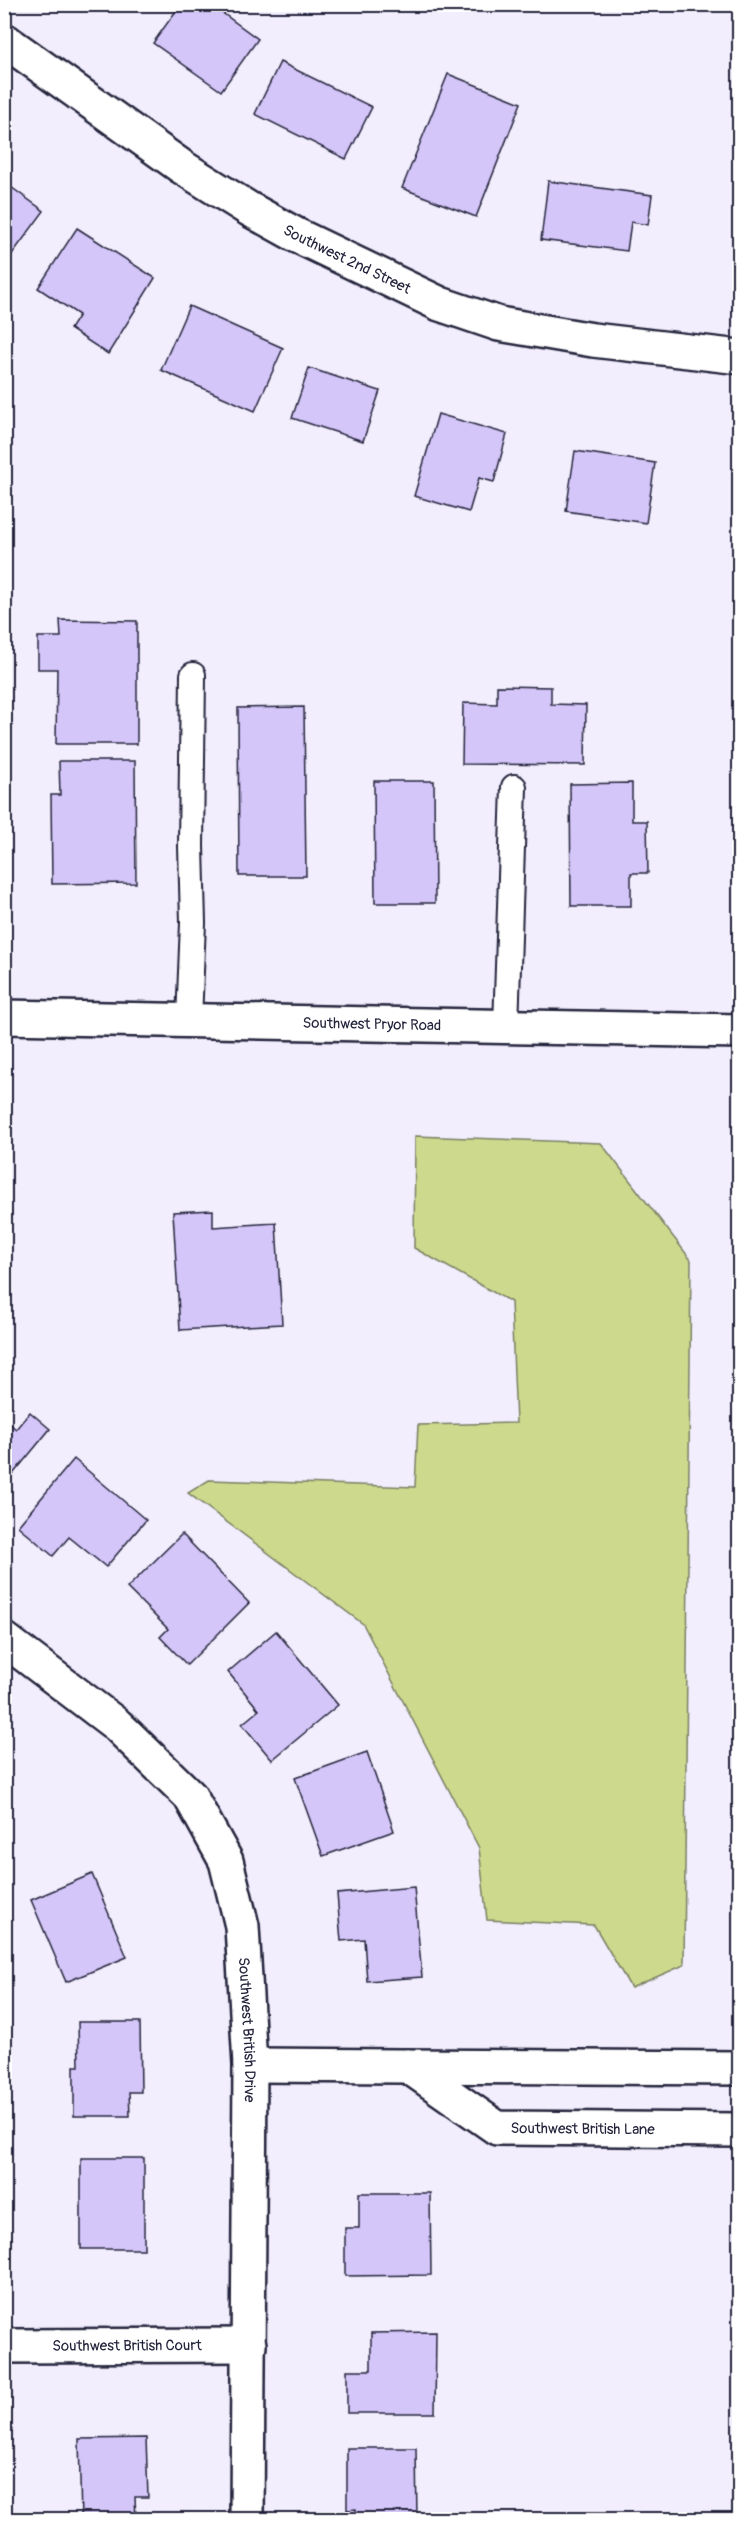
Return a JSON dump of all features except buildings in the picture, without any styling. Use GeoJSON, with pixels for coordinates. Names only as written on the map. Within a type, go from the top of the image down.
{"type":"FeatureCollection","features":[{"type":"Feature","properties":{"kind":"street","name":"Southwest 2nd Street"},"geometry":{"type":"LineString","coordinates":[[4,40],[182,167],[249,209],[298,236],[440,304],[511,326],[593,340],[740,357]]}},
{"type":"Feature","properties":{"kind":"street","name":"Southwest Pryor Road"},"geometry":{"type":"LineString","coordinates":[[4,1017],[740,1031]]}},
{"type":"Feature","properties":{"kind":"street","name":"Southwest British Drive"},"geometry":{"type":"LineString","coordinates":[[4,1638],[117,1725],[190,1796],[226,1861],[242,1926],[250,2065],[247,2520]]}},
{"type":"Feature","properties":{"kind":"street"},"geometry":{"type":"LineString","coordinates":[[250,2065],[740,2068]]}},
{"type":"Feature","properties":{"kind":"street","name":"Southwest British Lane"},"geometry":{"type":"LineString","coordinates":[[408,2066],[497,2128],[740,2130]]}},
{"type":"Feature","properties":{"kind":"street","name":"Southwest British Court"},"geometry":{"type":"LineString","coordinates":[[4,2346],[249,2345]]}},
{"type":"Feature","properties":{"kind":"lane"},"geometry":{"type":"LineString","coordinates":[[189,1020],[193,923],[191,846],[193,675]]}},
{"type":"Feature","properties":{"kind":"lane"},"geometry":{"type":"LineString","coordinates":[[506,1027],[514,787]]}},
{"type":"Feature","properties":{"kind":"green space"},"geometry":{"type":"Polygon","coordinates":[[[415,1136],[601,1143],[691,1260],[684,1965],[631,1988],[594,1925],[487,1920],[479,1848],[363,1624],[188,1493],[209,1480],[415,1487],[418,1425],[516,1423],[511,1302],[414,1248],[415,1136]]]}}]}
